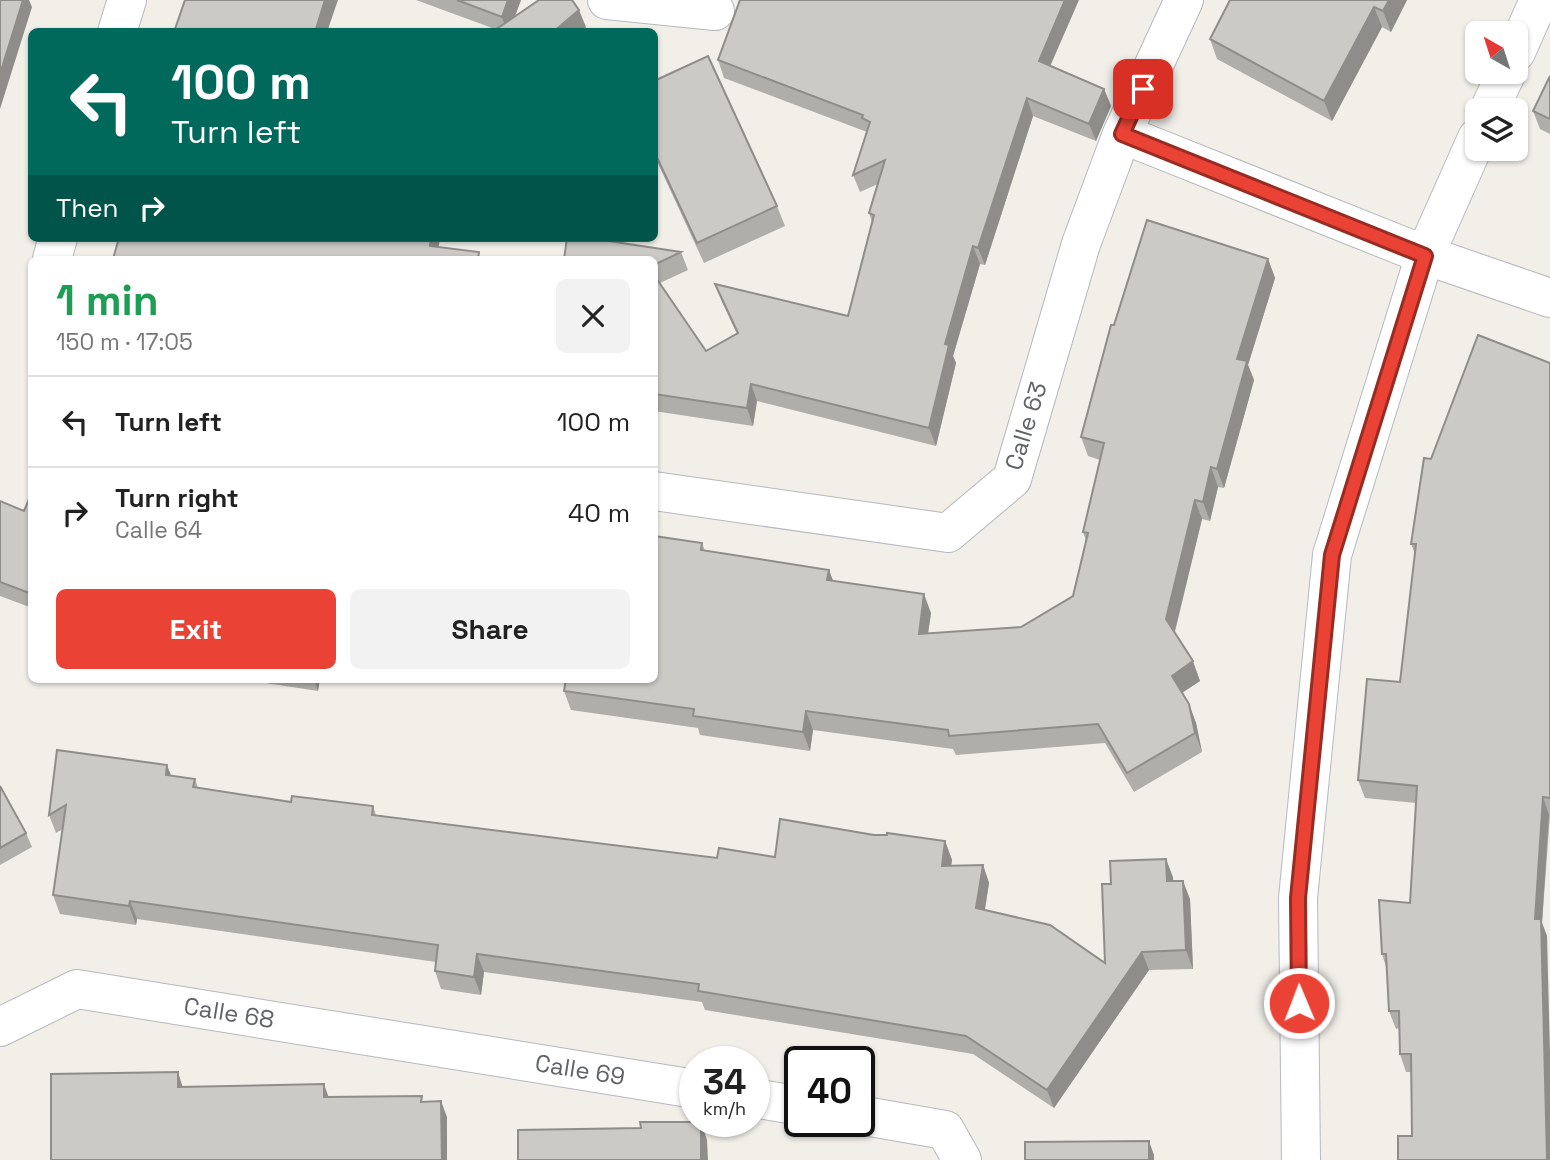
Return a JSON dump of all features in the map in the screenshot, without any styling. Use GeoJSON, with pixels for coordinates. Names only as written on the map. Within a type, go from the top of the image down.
{"type":"FeatureCollection","features":[{"type":"Feature","properties":{"kind":"street"},"geometry":{"type":"LineString","coordinates":[[118,28],[127,0]]}},
{"type":"Feature","properties":{"kind":"street","name":"Calle 63"},"geometry":{"type":"LineString","coordinates":[[658,492],[948,533],[1012,479],[1081,244],[1122,134],[1184,0]]}},
{"type":"Feature","properties":{"kind":"street"},"geometry":{"type":"LineString","coordinates":[[1528,25],[1539,0]]}},
{"type":"Feature","properties":{"kind":"street"},"geometry":{"type":"LineString","coordinates":[[629,1],[716,11]]}},
{"type":"Feature","properties":{"kind":"street"},"geometry":{"type":"LineString","coordinates":[[1122,134],[1425,256],[1550,298]]}},
{"type":"Feature","properties":{"kind":"street"},"geometry":{"type":"LineString","coordinates":[[1301,1160],[1298,898],[1332,555],[1425,256],[1467,161]]}},
{"type":"Feature","properties":{"kind":"street","name":"Calle 68"},"geometry":{"type":"LineString","coordinates":[[0,1027],[77,989],[466,1051]]}},
{"type":"Feature","properties":{"kind":"street","name":"Calle 69"},"geometry":{"type":"LineString","coordinates":[[466,1051],[679,1085]]}},
{"type":"Feature","properties":{"kind":"street"},"geometry":{"type":"LineString","coordinates":[[875,1118],[945,1130],[962,1160]]}},
{"type":"Feature","properties":{"kind":"building"},"geometry":{"type":"Polygon","coordinates":[[[0,0],[23,0],[0,74],[0,0]]]}},
{"type":"Feature","properties":{"kind":"building"},"geometry":{"type":"Polygon","coordinates":[[[185,0],[325,0],[316,28],[175,28],[185,0]]]}},
{"type":"Feature","properties":{"kind":"building"},"geometry":{"type":"Polygon","coordinates":[[[457,0],[508,0],[502,17],[457,0]]]}},
{"type":"Feature","properties":{"kind":"building"},"geometry":{"type":"Polygon","coordinates":[[[539,0],[572,0],[579,10],[558,28],[498,28],[539,0]]]}},
{"type":"Feature","properties":{"kind":"building"},"geometry":{"type":"Polygon","coordinates":[[[740,0],[1065,0],[1039,61],[1104,89],[1089,124],[1027,98],[978,248],[973,246],[945,344],[949,345],[929,428],[751,384],[747,408],[658,395],[658,281],[706,351],[738,333],[715,284],[848,316],[874,215],[869,213],[885,160],[853,175],[870,122],[862,118],[863,115],[718,60],[740,0]]]}},
{"type":"Feature","properties":{"kind":"building"},"geometry":{"type":"Polygon","coordinates":[[[1230,0],[1389,0],[1383,11],[1374,7],[1324,101],[1210,39],[1230,0]]]}},
{"type":"Feature","properties":{"kind":"building"},"geometry":{"type":"Polygon","coordinates":[[[708,56],[777,206],[697,243],[658,160],[658,79],[708,56]]]}},
{"type":"Feature","properties":{"kind":"building"},"geometry":{"type":"Polygon","coordinates":[[[1550,76],[1550,119],[1533,111],[1550,76]]]}},
{"type":"Feature","properties":{"kind":"building"},"geometry":{"type":"Polygon","coordinates":[[[1147,220],[1268,259],[1237,359],[1247,361],[1217,469],[1211,467],[1203,502],[1195,500],[1166,619],[1193,661],[1172,676],[1189,704],[1195,733],[1127,773],[1098,724],[949,736],[948,730],[806,711],[803,732],[693,716],[694,709],[564,691],[565,683],[658,683],[658,537],[702,543],[701,550],[829,570],[827,580],[924,594],[919,634],[1021,627],[1073,596],[1088,533],[1083,532],[1104,443],[1081,437],[1111,325],[1114,325],[1147,220]]]}},
{"type":"Feature","properties":{"kind":"building"},"geometry":{"type":"Polygon","coordinates":[[[118,242],[430,242],[430,246],[479,252],[478,256],[114,256],[118,242]]]}},
{"type":"Feature","properties":{"kind":"building"},"geometry":{"type":"Polygon","coordinates":[[[566,242],[615,242],[681,252],[658,263],[658,256],[564,256],[566,242]]]}},
{"type":"Feature","properties":{"kind":"building"},"geometry":{"type":"Polygon","coordinates":[[[1478,335],[1550,363],[1550,798],[1543,797],[1535,919],[1541,919],[1547,1158],[1550,1160],[1398,1160],[1398,1136],[1412,1136],[1411,1054],[1400,1054],[1399,1011],[1389,1011],[1386,954],[1382,954],[1379,900],[1410,903],[1417,786],[1358,780],[1367,679],[1400,682],[1416,544],[1411,544],[1424,458],[1431,459],[1478,335]]]}},
{"type":"Feature","properties":{"kind":"building"},"geometry":{"type":"Polygon","coordinates":[[[0,501],[24,511],[28,502],[28,592],[0,582],[0,501]]]}},
{"type":"Feature","properties":{"kind":"building"},"geometry":{"type":"Polygon","coordinates":[[[57,750],[167,765],[166,775],[195,779],[193,787],[291,802],[292,796],[373,806],[372,815],[717,858],[719,848],[775,857],[780,819],[874,835],[887,833],[945,841],[942,866],[983,865],[976,908],[1050,925],[1105,963],[1102,884],[1111,884],[1110,861],[1166,859],[1167,881],[1183,881],[1186,950],[1142,952],[1047,1090],[966,1036],[698,991],[699,984],[477,954],[474,977],[435,971],[438,945],[130,901],[129,906],[53,895],[66,805],[49,815],[57,750]]]}},
{"type":"Feature","properties":{"kind":"building"},"geometry":{"type":"Polygon","coordinates":[[[0,786],[26,833],[0,848],[0,786]]]}},
{"type":"Feature","properties":{"kind":"building"},"geometry":{"type":"Polygon","coordinates":[[[178,1072],[178,1087],[324,1084],[324,1097],[422,1096],[421,1102],[441,1101],[442,1160],[51,1160],[51,1074],[178,1072]]]}},
{"type":"Feature","properties":{"kind":"building"},"geometry":{"type":"Polygon","coordinates":[[[640,1122],[679,1122],[679,1137],[701,1137],[701,1160],[518,1160],[518,1130],[641,1128],[640,1122]]]}},
{"type":"Feature","properties":{"kind":"building"},"geometry":{"type":"Polygon","coordinates":[[[1149,1141],[1149,1160],[1025,1160],[1025,1142],[1149,1141]]]}},
{"type":"Feature","properties":{"kind":"route"},"geometry":{"type":"LineString","coordinates":[[1143,89],[1122,134],[1425,256],[1332,555],[1298,898],[1299,1003]]}}]}
